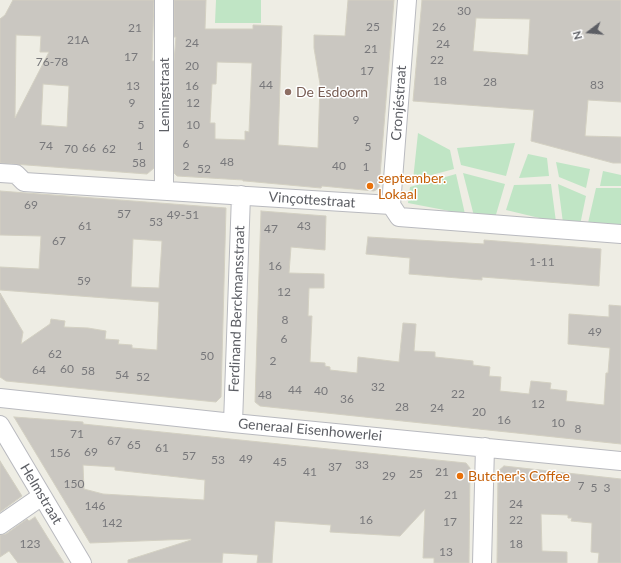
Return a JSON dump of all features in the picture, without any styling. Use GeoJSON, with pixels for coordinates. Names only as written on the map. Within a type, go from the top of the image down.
{"type":"FeatureCollection","features":[{"type":"Feature","properties":{"kind":"street","name":"Leningstraat"},"geometry":{"type":"LineString","coordinates":[[164,0],[164,190]]}},
{"type":"Feature","properties":{"kind":"street","name":"Cronjéstraat"},"geometry":{"type":"LineString","coordinates":[[391,205],[406,0]]}},
{"type":"Feature","properties":{"kind":"street","name":"Vinçottestraat"},"geometry":{"type":"LineString","coordinates":[[0,173],[16,174],[24,182],[391,205]]}},
{"type":"Feature","properties":{"kind":"street","name":"Ferdinand Berckmansstraat"},"geometry":{"type":"LineString","coordinates":[[233,423],[241,195]]}},
{"type":"Feature","properties":{"kind":"street"},"geometry":{"type":"LineString","coordinates":[[391,205],[399,217],[621,234]]}},
{"type":"Feature","properties":{"kind":"street","name":"Generaal Eisenhowerlei"},"geometry":{"type":"LineString","coordinates":[[0,398],[233,423],[621,461]]}},
{"type":"Feature","properties":{"kind":"street","name":"Helmstraat"},"geometry":{"type":"LineString","coordinates":[[0,425],[82,563]]}},
{"type":"Feature","properties":{"kind":"street"},"geometry":{"type":"LineString","coordinates":[[482,563],[485,447]]}},
{"type":"Feature","properties":{"kind":"street"},"geometry":{"type":"LineString","coordinates":[[0,525],[42,496]]}},
{"type":"Feature","properties":{"kind":"green space"},"geometry":{"type":"Polygon","coordinates":[[[216,0],[261,0],[261,23],[215,23],[216,0]]]}},
{"type":"Feature","properties":{"kind":"green space"},"geometry":{"type":"Polygon","coordinates":[[[418,133],[450,150],[454,169],[413,180],[418,133]]]}},
{"type":"Feature","properties":{"kind":"green space"},"geometry":{"type":"Polygon","coordinates":[[[515,143],[506,176],[461,165],[457,148],[515,143]]]}},
{"type":"Feature","properties":{"kind":"green space"},"geometry":{"type":"Polygon","coordinates":[[[528,154],[547,158],[549,176],[519,178],[528,154]]]}},
{"type":"Feature","properties":{"kind":"green space"},"geometry":{"type":"Polygon","coordinates":[[[556,162],[590,169],[586,188],[559,177],[556,162]]]}},
{"type":"Feature","properties":{"kind":"green space"},"geometry":{"type":"Polygon","coordinates":[[[603,171],[621,175],[621,186],[600,186],[603,171]]]}},
{"type":"Feature","properties":{"kind":"green space"},"geometry":{"type":"Polygon","coordinates":[[[463,173],[505,184],[495,218],[474,216],[463,173]]]}},
{"type":"Feature","properties":{"kind":"green space"},"geometry":{"type":"Polygon","coordinates":[[[456,174],[465,214],[408,203],[410,187],[456,174]]]}},
{"type":"Feature","properties":{"kind":"green space"},"geometry":{"type":"Polygon","coordinates":[[[551,184],[556,222],[506,210],[514,185],[551,184]]]}},
{"type":"Feature","properties":{"kind":"green space"},"geometry":{"type":"Polygon","coordinates":[[[558,184],[586,196],[580,225],[563,223],[558,184]]]}},
{"type":"Feature","properties":{"kind":"green space"},"geometry":{"type":"Polygon","coordinates":[[[596,188],[621,188],[621,225],[588,223],[596,188]]]}},
{"type":"Feature","properties":{"kind":"building"},"geometry":{"type":"Polygon","coordinates":[[[13,0],[154,0],[152,61],[154,61],[154,168],[147,174],[0,163],[0,19],[5,15],[13,0]],[[16,35],[15,118],[49,52],[40,52],[41,36],[16,35]],[[43,84],[41,125],[67,127],[69,86],[43,84]]]}},
{"type":"Feature","properties":{"kind":"building"},"geometry":{"type":"Polygon","coordinates":[[[174,0],[206,0],[205,29],[253,29],[253,25],[282,26],[278,145],[318,148],[320,84],[314,48],[314,35],[345,36],[348,0],[394,0],[379,188],[374,191],[322,186],[321,188],[243,180],[177,176],[174,173],[174,61],[176,37],[174,37],[174,0]],[[217,62],[216,84],[212,84],[210,123],[215,123],[215,139],[245,140],[245,131],[249,132],[252,63],[217,62]]]}},
{"type":"Feature","properties":{"kind":"building"},"geometry":{"type":"Polygon","coordinates":[[[422,0],[621,0],[621,102],[588,100],[585,136],[621,137],[621,163],[613,163],[531,141],[534,110],[413,101],[422,0]],[[476,18],[473,51],[528,55],[530,19],[476,18]]]}},
{"type":"Feature","properties":{"kind":"building"},"geometry":{"type":"Polygon","coordinates":[[[0,191],[226,208],[221,397],[216,402],[6,381],[0,377],[0,293],[23,332],[21,344],[50,324],[51,319],[65,321],[64,327],[88,328],[106,331],[105,339],[119,340],[118,344],[132,345],[132,348],[157,350],[159,302],[0,290],[0,267],[39,269],[41,236],[0,235],[0,191]],[[133,239],[131,287],[159,288],[162,241],[133,239]]]}},
{"type":"Feature","properties":{"kind":"building"},"geometry":{"type":"Polygon","coordinates":[[[261,211],[326,216],[325,250],[291,247],[289,273],[324,274],[324,288],[309,288],[308,316],[312,316],[310,362],[325,363],[325,366],[330,367],[330,370],[357,373],[358,357],[399,362],[403,323],[416,324],[414,351],[435,352],[435,357],[473,361],[473,365],[490,367],[489,376],[501,377],[500,391],[529,394],[531,381],[551,383],[550,389],[567,391],[566,401],[604,405],[606,373],[608,373],[610,348],[568,344],[569,314],[609,317],[609,305],[621,306],[621,444],[260,406],[255,402],[261,211]]]}},
{"type":"Feature","properties":{"kind":"building"},"geometry":{"type":"Polygon","coordinates":[[[368,237],[484,244],[484,240],[601,249],[599,286],[482,277],[482,280],[409,274],[410,258],[366,254],[368,237]]]}},
{"type":"Feature","properties":{"kind":"building"},"geometry":{"type":"Polygon","coordinates":[[[14,417],[83,422],[83,424],[466,463],[470,468],[469,563],[434,563],[434,558],[423,558],[425,509],[400,536],[330,532],[331,525],[275,521],[272,563],[257,563],[258,555],[223,553],[222,563],[128,563],[128,560],[191,539],[90,543],[14,417]],[[83,465],[84,489],[103,494],[204,500],[205,480],[115,470],[115,467],[83,465]]]}},
{"type":"Feature","properties":{"kind":"building"},"geometry":{"type":"Polygon","coordinates":[[[0,461],[22,496],[0,512],[0,461]]]}},
{"type":"Feature","properties":{"kind":"building"},"geometry":{"type":"Polygon","coordinates":[[[504,466],[621,479],[621,563],[598,563],[599,553],[591,552],[592,523],[571,521],[572,518],[568,518],[568,515],[541,514],[542,551],[567,552],[567,563],[497,563],[498,471],[504,466]]]}},
{"type":"Feature","properties":{"kind":"building"},"geometry":{"type":"Polygon","coordinates":[[[35,517],[64,563],[18,563],[9,551],[0,557],[0,535],[6,534],[27,519],[29,521],[35,517]]]}},
{"type":"Feature","properties":{"kind":"place","name":"De Esdoorn"},"geometry":{"type":"Point","coordinates":[288,92]}},
{"type":"Feature","properties":{"kind":"place","name":"september. Lokaal"},"geometry":{"type":"Point","coordinates":[370,186]}},
{"type":"Feature","properties":{"kind":"place","name":"Butcher's Coffee"},"geometry":{"type":"Point","coordinates":[460,476]}}]}
